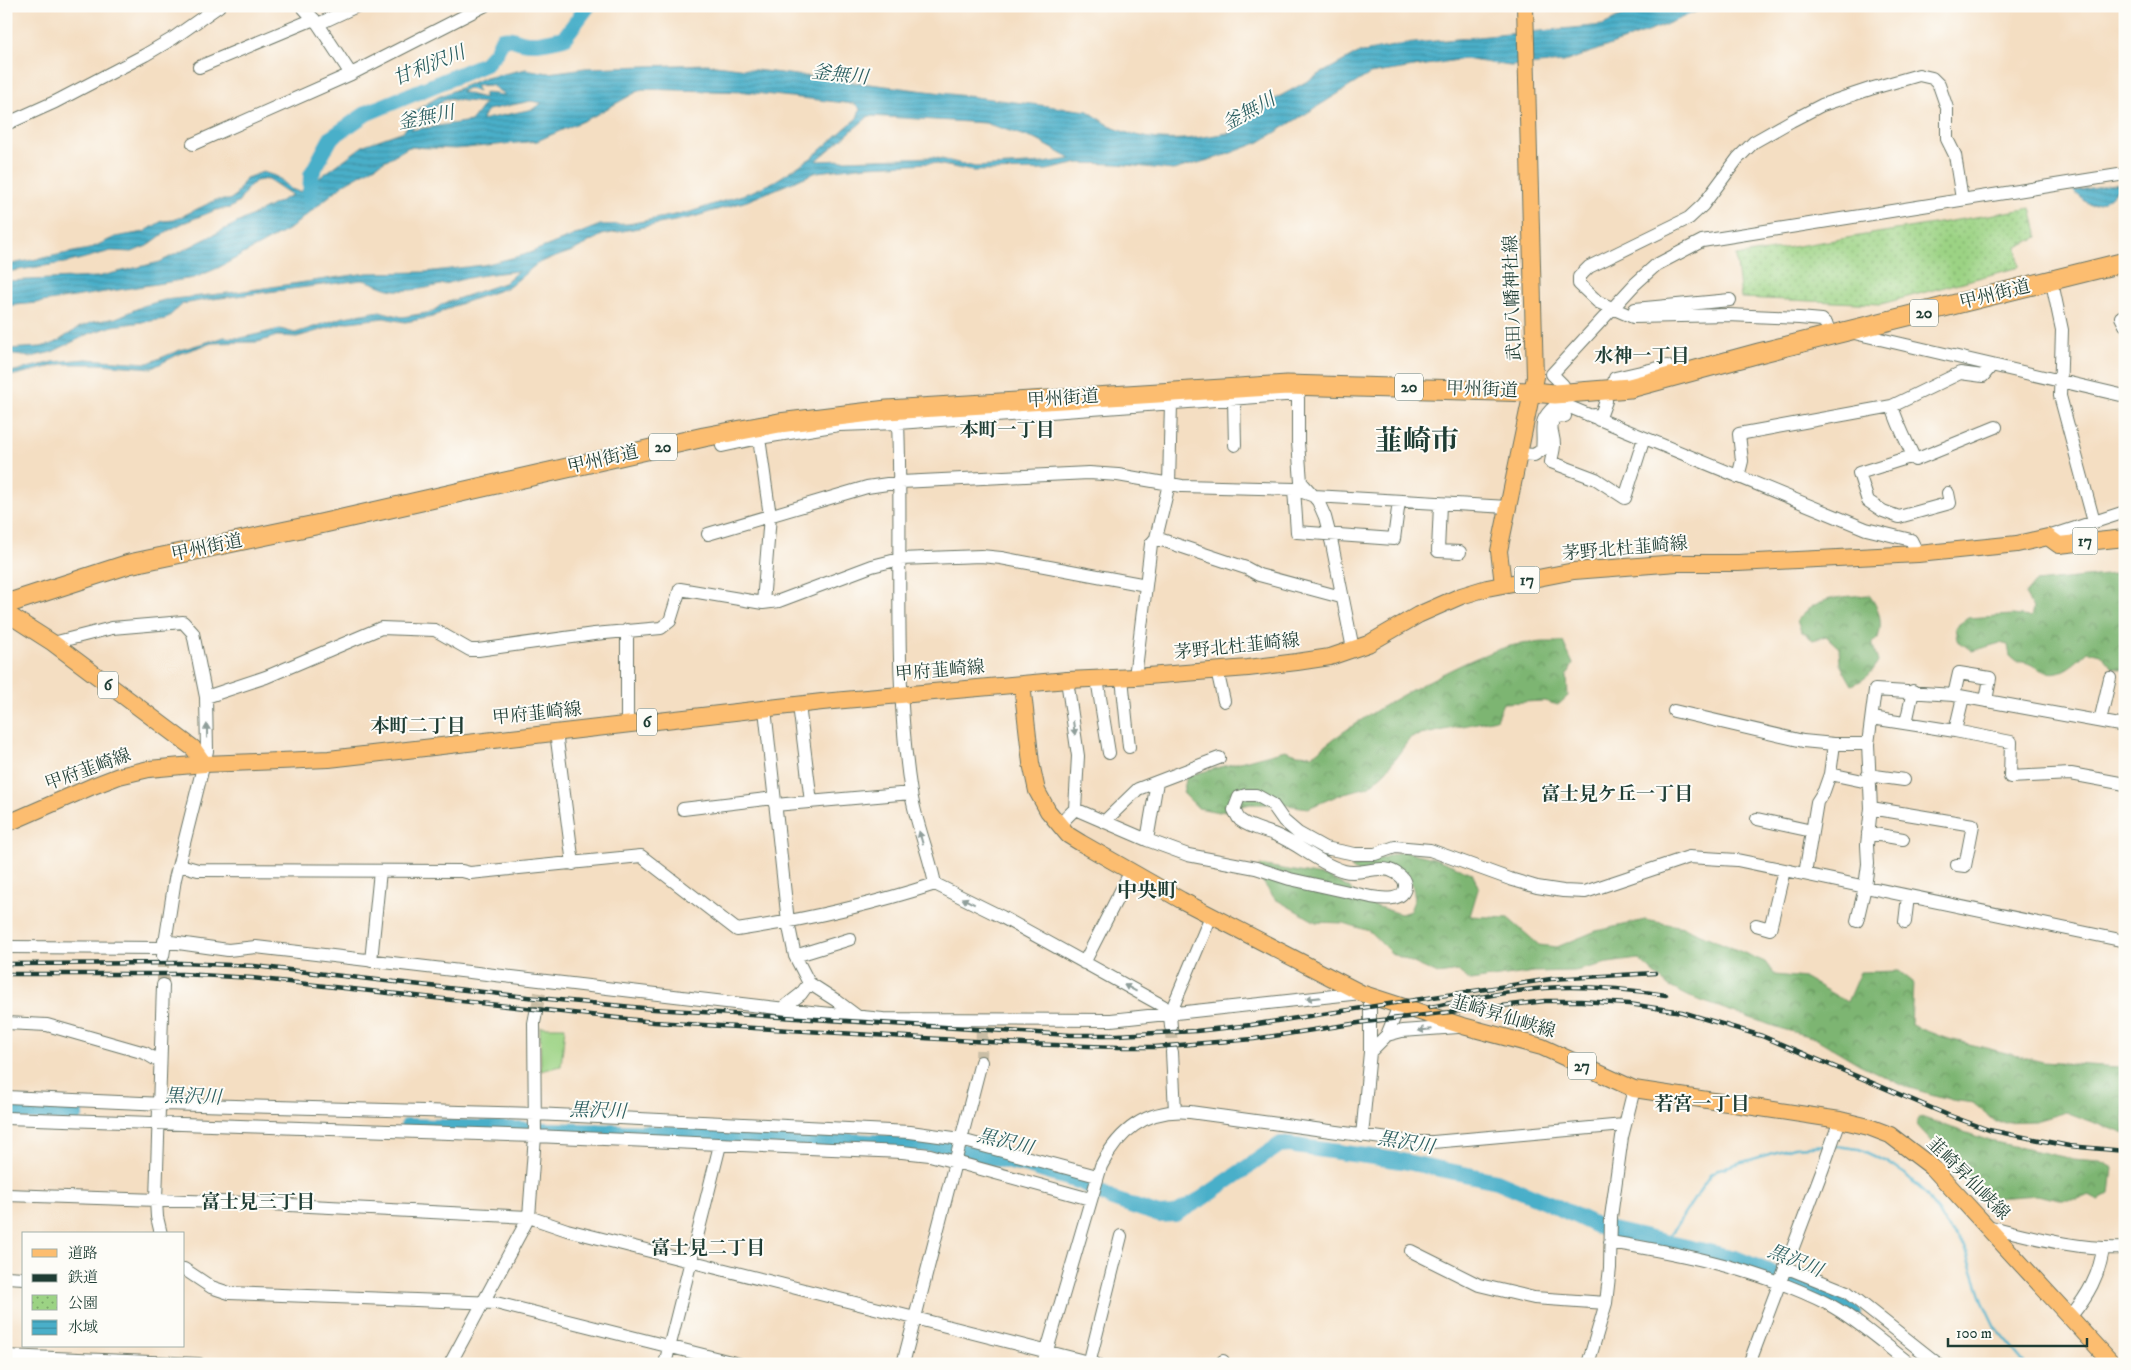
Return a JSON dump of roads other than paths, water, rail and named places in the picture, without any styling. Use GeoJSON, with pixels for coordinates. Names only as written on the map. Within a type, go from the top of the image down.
{"type":"FeatureCollection","features":[{"type":"Feature","properties":{"kind":"highway","name":"甲州街道"},"geometry":{"type":"LineString","coordinates":[[6,604],[129,564],[320,524],[704,437],[780,423],[886,410],[1299,389],[1533,384],[1555,394],[1630,388],[2125,262]]}},
{"type":"Feature","properties":{"kind":"main road","name":"武田八幡神社線"},"geometry":{"type":"LineString","coordinates":[[1503,584],[1498,551],[1520,454],[1533,384],[1525,6]]}},
{"type":"Feature","properties":{"kind":"main road","name":"茅野北杜韮崎線"},"geometry":{"type":"LineString","coordinates":[[1022,684],[1217,670],[1318,659],[1378,640],[1418,615],[1461,596],[1503,584],[1574,571],[1630,565],[1775,561],[1918,554],[2017,544],[2048,537],[2059,545],[2125,538]]}},
{"type":"Feature","properties":{"kind":"main road","name":"6"},"geometry":{"type":"LineString","coordinates":[[6,613],[53,643],[193,748],[204,764]]}},
{"type":"Feature","properties":{"kind":"main road","name":"甲府韮崎線"},"geometry":{"type":"LineString","coordinates":[[6,824],[119,776],[149,769],[204,764],[330,759],[900,694],[1022,684]]}},
{"type":"Feature","properties":{"kind":"main road","name":"韮崎昇仙峡線"},"geometry":{"type":"LineString","coordinates":[[1022,684],[1030,763],[1037,791],[1048,811],[1059,825],[1081,843],[1130,873],[1211,916],[1366,994],[1399,1006],[1463,1026],[1542,1047],[1634,1089],[1840,1120],[1869,1127],[1890,1135],[1932,1167],[2071,1316],[2113,1364]]}},
{"type":"Feature","properties":{"kind":"street"},"geometry":{"type":"LineString","coordinates":[[6,124],[55,102],[172,39],[218,6]]}},
{"type":"Feature","properties":{"kind":"street"},"geometry":{"type":"LineString","coordinates":[[302,6],[316,21],[351,74]]}},
{"type":"Feature","properties":{"kind":"street"},"geometry":{"type":"LineString","coordinates":[[199,67],[357,6]]}},
{"type":"Feature","properties":{"kind":"street"},"geometry":{"type":"LineString","coordinates":[[193,144],[351,74],[484,6]]}},
{"type":"Feature","properties":{"kind":"street"},"geometry":{"type":"LineString","coordinates":[[1827,325],[1822,320],[1728,315],[1633,317],[1598,302],[1579,284],[1579,277],[1589,267],[1689,218],[1703,204],[1738,158],[1754,142],[1822,105],[1919,75],[1932,78],[1939,85],[1947,108],[1947,140],[1954,155],[1962,199]]}},
{"type":"Feature","properties":{"kind":"street"},"geometry":{"type":"LineString","coordinates":[[1563,385],[1552,374],[1635,284],[1656,265],[1702,241],[2125,174]]}},
{"type":"Feature","properties":{"kind":"street"},"geometry":{"type":"LineString","coordinates":[[2054,292],[2062,330],[2060,396],[2094,522]]}},
{"type":"Feature","properties":{"kind":"street"},"geometry":{"type":"LineString","coordinates":[[1612,309],[1645,309],[1730,300]]}},
{"type":"Feature","properties":{"kind":"street"},"geometry":{"type":"LineString","coordinates":[[2125,315],[2121,317],[2125,325]]}},
{"type":"Feature","properties":{"kind":"street"},"geometry":{"type":"LineString","coordinates":[[1848,332],[2125,396]]}},
{"type":"Feature","properties":{"kind":"street"},"geometry":{"type":"LineString","coordinates":[[1738,476],[1742,461],[1739,434],[1892,406],[1960,372],[1983,376],[1992,365]]}},
{"type":"Feature","properties":{"kind":"street"},"geometry":{"type":"LineString","coordinates":[[1614,382],[1616,378],[1667,366]]}},
{"type":"Feature","properties":{"kind":"street"},"geometry":{"type":"LineString","coordinates":[[722,446],[840,425],[898,423],[1234,399],[1299,389],[1298,442],[1301,482],[1314,496],[1325,517],[1330,533],[1341,597],[1353,649]]}},
{"type":"Feature","properties":{"kind":"street"},"geometry":{"type":"LineString","coordinates":[[1234,399],[1235,445]]}},
{"type":"Feature","properties":{"kind":"street"},"geometry":{"type":"LineString","coordinates":[[1598,420],[1606,401]]}},
{"type":"Feature","properties":{"kind":"street"},"geometry":{"type":"LineString","coordinates":[[1129,747],[1128,677],[1152,544],[1156,538],[1169,484],[1171,403]]}},
{"type":"Feature","properties":{"kind":"street"},"geometry":{"type":"LineString","coordinates":[[1581,403],[1598,420]]}},
{"type":"Feature","properties":{"kind":"street"},"geometry":{"type":"LineString","coordinates":[[1644,438],[1625,498],[1596,478],[1551,462],[1554,446],[1541,425],[1546,414],[1555,406],[1572,408],[1866,529],[1911,540],[1918,554]]}},
{"type":"Feature","properties":{"kind":"street"},"geometry":{"type":"LineString","coordinates":[[1892,406],[1900,432],[1904,435],[1915,460],[1996,426]]}},
{"type":"Feature","properties":{"kind":"street"},"geometry":{"type":"LineString","coordinates":[[1520,454],[1534,455],[1542,450],[1546,431],[1551,422],[1556,417],[1565,416]]}},
{"type":"Feature","properties":{"kind":"street"},"geometry":{"type":"LineString","coordinates":[[898,423],[900,482],[900,694],[911,793],[919,831],[935,884]]}},
{"type":"Feature","properties":{"kind":"street"},"geometry":{"type":"LineString","coordinates":[[759,438],[770,516],[763,603]]}},
{"type":"Feature","properties":{"kind":"street"},"geometry":{"type":"LineString","coordinates":[[1913,456],[1859,473],[1868,501],[1883,511],[1899,517],[1950,503],[1948,493]]}},
{"type":"Feature","properties":{"kind":"street"},"geometry":{"type":"LineString","coordinates":[[708,534],[867,487],[900,482],[1089,473],[1118,475],[1169,484],[1294,488],[1314,496],[1508,507]]}},
{"type":"Feature","properties":{"kind":"street"},"geometry":{"type":"LineString","coordinates":[[1294,488],[1297,532],[1394,539],[1399,501]]}},
{"type":"Feature","properties":{"kind":"street"},"geometry":{"type":"LineString","coordinates":[[1440,504],[1438,551],[1460,552]]}},
{"type":"Feature","properties":{"kind":"street"},"geometry":{"type":"LineString","coordinates":[[2048,537],[2125,512]]}},
{"type":"Feature","properties":{"kind":"street"},"geometry":{"type":"LineString","coordinates":[[1899,517],[1902,538]]}},
{"type":"Feature","properties":{"kind":"street"},"geometry":{"type":"LineString","coordinates":[[1156,538],[1246,568],[1259,575],[1341,597]]}},
{"type":"Feature","properties":{"kind":"street"},"geometry":{"type":"LineString","coordinates":[[206,697],[266,676],[381,628],[435,630],[470,650],[478,650],[627,630],[661,628],[670,621],[680,589],[763,603],[779,601],[872,566],[900,559],[981,556],[1001,558],[1146,584]]}},
{"type":"Feature","properties":{"kind":"street"},"geometry":{"type":"LineString","coordinates":[[53,643],[112,628],[183,622],[193,633],[206,697],[207,751],[180,864],[164,949]]}},
{"type":"Feature","properties":{"kind":"street"},"geometry":{"type":"LineString","coordinates":[[627,630],[627,724]]}},
{"type":"Feature","properties":{"kind":"street"},"geometry":{"type":"LineString","coordinates":[[1217,670],[1224,701]]}},
{"type":"Feature","properties":{"kind":"street"},"geometry":{"type":"LineString","coordinates":[[1955,731],[1959,696],[1959,674],[1990,678],[1986,701]]}},
{"type":"Feature","properties":{"kind":"street"},"geometry":{"type":"LineString","coordinates":[[2100,721],[2110,678]]}},
{"type":"Feature","properties":{"kind":"street"},"geometry":{"type":"LineString","coordinates":[[1097,679],[1109,753]]}},
{"type":"Feature","properties":{"kind":"street"},"geometry":{"type":"LineString","coordinates":[[1059,825],[1075,809],[1078,756],[1067,680]]}},
{"type":"Feature","properties":{"kind":"street"},"geometry":{"type":"LineString","coordinates":[[1857,921],[1866,887],[1868,864],[1868,833],[1871,808],[1868,778],[1868,744],[1875,690],[1959,696],[2125,726]]}},
{"type":"Feature","properties":{"kind":"street"},"geometry":{"type":"LineString","coordinates":[[1906,723],[1913,692]]}},
{"type":"Feature","properties":{"kind":"street"},"geometry":{"type":"LineString","coordinates":[[799,705],[811,802]]}},
{"type":"Feature","properties":{"kind":"street"},"geometry":{"type":"LineString","coordinates":[[765,709],[788,922],[795,956],[808,983],[837,1000],[857,1016]]}},
{"type":"Feature","properties":{"kind":"street"},"geometry":{"type":"LineString","coordinates":[[1674,711],[1803,741],[1834,744],[1868,744]]}},
{"type":"Feature","properties":{"kind":"street"},"geometry":{"type":"LineString","coordinates":[[1872,718],[2011,742],[2010,777],[2071,774],[2125,784]]}},
{"type":"Feature","properties":{"kind":"street"},"geometry":{"type":"LineString","coordinates":[[556,732],[573,864]]}},
{"type":"Feature","properties":{"kind":"street"},"geometry":{"type":"LineString","coordinates":[[1805,874],[1817,802],[1824,791],[1830,774],[1834,744]]}},
{"type":"Feature","properties":{"kind":"street"},"geometry":{"type":"LineString","coordinates":[[1105,822],[1138,789],[1218,758]]}},
{"type":"Feature","properties":{"kind":"street"},"geometry":{"type":"LineString","coordinates":[[1830,774],[1904,780]]}},
{"type":"Feature","properties":{"kind":"street"},"geometry":{"type":"LineString","coordinates":[[1147,840],[1157,782]]}},
{"type":"Feature","properties":{"kind":"street"},"geometry":{"type":"LineString","coordinates":[[683,809],[775,801],[811,802],[911,793]]}},
{"type":"Feature","properties":{"kind":"street"},"geometry":{"type":"LineString","coordinates":[[1075,809],[1147,840],[1188,854],[1256,868],[1371,897],[1391,898],[1400,896],[1404,891],[1404,881],[1393,871],[1374,869],[1355,873],[1344,871],[1331,866],[1287,840],[1240,820],[1234,810],[1240,797],[1246,795],[1256,796],[1272,804],[1284,820],[1298,832],[1325,848],[1338,852],[1375,854],[1395,847],[1430,850],[1536,887],[1586,892],[1689,857],[1737,860],[2125,941]]}},
{"type":"Feature","properties":{"kind":"street"},"geometry":{"type":"LineString","coordinates":[[1871,808],[1973,825],[1965,866],[1956,865]]}},
{"type":"Feature","properties":{"kind":"street"},"geometry":{"type":"LineString","coordinates":[[1757,819],[1812,831]]}},
{"type":"Feature","properties":{"kind":"street"},"geometry":{"type":"LineString","coordinates":[[1868,833],[1902,838]]}},
{"type":"Feature","properties":{"kind":"street"},"geometry":{"type":"LineString","coordinates":[[180,864],[198,870],[462,871],[470,874],[640,856],[736,930],[788,922],[880,902],[935,884],[1002,917],[1163,1006],[1170,1014]]}},
{"type":"Feature","properties":{"kind":"street"},"geometry":{"type":"LineString","coordinates":[[1756,925],[1770,929],[1784,870]]}},
{"type":"Feature","properties":{"kind":"street"},"geometry":{"type":"LineString","coordinates":[[372,961],[380,871]]}},
{"type":"Feature","properties":{"kind":"street"},"geometry":{"type":"LineString","coordinates":[[1084,964],[1130,873]]}},
{"type":"Feature","properties":{"kind":"street"},"geometry":{"type":"LineString","coordinates":[[1905,922],[1908,896]]}},
{"type":"Feature","properties":{"kind":"street"},"geometry":{"type":"LineString","coordinates":[[1171,1027],[1170,1014],[1211,916]]}},
{"type":"Feature","properties":{"kind":"street"},"geometry":{"type":"LineString","coordinates":[[795,956],[850,939]]}},
{"type":"Feature","properties":{"kind":"street"},"geometry":{"type":"LineString","coordinates":[[6,947],[228,950],[256,947],[372,961],[541,987],[857,1016],[982,1022],[1111,1020],[1366,994],[1370,1052],[1362,1136]]}},
{"type":"Feature","properties":{"kind":"street"},"geometry":{"type":"LineString","coordinates":[[783,1008],[801,994],[808,983]]}},
{"type":"Feature","properties":{"kind":"street"},"geometry":{"type":"LineString","coordinates":[[161,1232],[156,1200],[163,985]]}},
{"type":"Feature","properties":{"kind":"street"},"geometry":{"type":"LineString","coordinates":[[1370,1052],[1387,1035],[1399,1006]]}},
{"type":"Feature","properties":{"kind":"street"},"geometry":{"type":"LineString","coordinates":[[450,1364],[529,1217],[535,1136],[534,1023],[536,1013]]}},
{"type":"Feature","properties":{"kind":"street"},"geometry":{"type":"LineString","coordinates":[[6,1023],[47,1025],[145,1053],[160,1062]]}},
{"type":"Feature","properties":{"kind":"street"},"geometry":{"type":"LineString","coordinates":[[1387,1035],[1463,1026]]}},
{"type":"Feature","properties":{"kind":"street"},"geometry":{"type":"LineString","coordinates":[[1172,1052],[1175,1110]]}},
{"type":"Feature","properties":{"kind":"street"},"geometry":{"type":"LineString","coordinates":[[903,1364],[981,1062]]}},
{"type":"Feature","properties":{"kind":"street"},"geometry":{"type":"LineString","coordinates":[[1588,1364],[1606,1303],[1610,1224],[1624,1125],[1634,1089]]}},
{"type":"Feature","properties":{"kind":"street"},"geometry":{"type":"LineString","coordinates":[[6,1097],[159,1104],[535,1114],[910,1132],[961,1140],[1097,1176]]}},
{"type":"Feature","properties":{"kind":"street"},"geometry":{"type":"LineString","coordinates":[[73,1120],[74,1100]]}},
{"type":"Feature","properties":{"kind":"street"},"geometry":{"type":"LineString","coordinates":[[1043,1364],[1097,1176],[1114,1143],[1132,1127],[1152,1115],[1175,1110],[1412,1142],[1433,1142],[1624,1125]]}},
{"type":"Feature","properties":{"kind":"street"},"geometry":{"type":"LineString","coordinates":[[6,1118],[535,1136],[902,1152],[930,1155],[1090,1199]]}},
{"type":"Feature","properties":{"kind":"street"},"geometry":{"type":"LineString","coordinates":[[1749,1364],[1840,1120]]}},
{"type":"Feature","properties":{"kind":"street"},"geometry":{"type":"LineString","coordinates":[[665,1364],[720,1145]]}},
{"type":"Feature","properties":{"kind":"street"},"geometry":{"type":"LineString","coordinates":[[6,1195],[529,1217],[567,1230],[1046,1350],[1091,1363],[1121,1236]]}},
{"type":"Feature","properties":{"kind":"street"},"geometry":{"type":"LineString","coordinates":[[1987,1226],[2072,1246],[2103,1249],[2125,1248]]}},
{"type":"Feature","properties":{"kind":"street"},"geometry":{"type":"LineString","coordinates":[[1610,1240],[1674,1252],[1730,1267],[1780,1284],[1829,1305],[1852,1318],[1910,1364]]}},
{"type":"Feature","properties":{"kind":"street"},"geometry":{"type":"LineString","coordinates":[[2071,1316],[2093,1285],[2101,1264],[2103,1249]]}},
{"type":"Feature","properties":{"kind":"street"},"geometry":{"type":"LineString","coordinates":[[1411,1250],[1479,1285],[1534,1298],[1606,1303]]}},
{"type":"Feature","properties":{"kind":"street"},"geometry":{"type":"LineString","coordinates":[[1785,1267],[1847,1292],[1935,1363]]}},
{"type":"Feature","properties":{"kind":"street"},"geometry":{"type":"LineString","coordinates":[[6,1277],[22,1278]]}},
{"type":"Feature","properties":{"kind":"street"},"geometry":{"type":"LineString","coordinates":[[189,1279],[229,1293],[496,1303],[739,1364]]}},
{"type":"Feature","properties":{"kind":"street"},"geometry":{"type":"LineString","coordinates":[[6,1356],[199,1364]]}},
{"type":"Feature","properties":{"kind":"water"},"geometry":{"type":"Polygon","coordinates":[[[1642,6],[1709,6],[1658,28],[1564,62],[1510,66],[1464,59],[1370,74],[1260,142],[1223,156],[1173,170],[1117,164],[1079,163],[1047,170],[972,171],[932,163],[867,166],[817,172],[747,201],[690,218],[602,235],[573,251],[538,263],[509,287],[451,307],[433,317],[405,322],[384,318],[348,322],[297,337],[277,336],[258,342],[212,343],[181,353],[152,368],[99,364],[62,364],[6,377],[6,373],[53,362],[86,359],[148,363],[180,350],[224,337],[241,338],[280,329],[295,333],[344,317],[380,311],[402,317],[432,312],[442,304],[504,283],[518,271],[489,274],[411,290],[391,289],[362,280],[205,300],[183,304],[166,319],[113,326],[91,333],[52,352],[31,357],[6,354],[6,349],[41,347],[55,343],[80,327],[93,322],[116,318],[143,306],[164,300],[237,292],[367,273],[425,272],[483,265],[524,255],[600,225],[628,224],[690,212],[751,192],[775,181],[811,158],[857,118],[860,109],[855,104],[746,92],[642,89],[592,117],[537,141],[456,149],[409,147],[344,184],[291,228],[218,268],[194,278],[6,306],[6,281],[97,277],[160,262],[292,195],[268,179],[256,181],[247,189],[239,202],[230,208],[216,210],[183,223],[166,232],[147,246],[132,252],[111,251],[70,262],[6,272],[6,265],[89,249],[115,237],[144,232],[162,221],[174,220],[216,200],[229,200],[235,196],[246,178],[263,172],[278,177],[291,189],[300,192],[364,145],[404,131],[418,109],[438,97],[481,79],[526,69],[548,73],[585,68],[707,64],[1088,111],[1114,128],[1129,133],[1159,139],[1187,139],[1233,132],[1246,115],[1358,53],[1404,44],[1603,25],[1642,6]],[[491,85],[475,86],[478,92],[468,88],[461,92],[484,98],[484,93],[505,95],[491,85]],[[446,99],[423,116],[411,130],[471,121],[485,103],[446,99]],[[531,101],[488,110],[481,120],[533,109],[542,103],[531,101]],[[869,116],[816,161],[933,157],[975,167],[1044,163],[1071,159],[1037,140],[985,123],[869,116]]]}},
{"type":"Feature","properties":{"kind":"water"},"geometry":{"type":"Polygon","coordinates":[[[2125,182],[2125,189],[2120,186],[2107,199],[2090,205],[2073,191],[2125,182]]]}},
{"type":"Feature","properties":{"kind":"waterway","name":"甘利沢川"},"geometry":{"type":"LineString","coordinates":[[310,200],[311,175],[331,138],[367,113],[485,64],[496,52],[502,39],[533,43],[564,38],[588,6]]}},
{"type":"Feature","properties":{"kind":"waterway"},"geometry":{"type":"LineString","coordinates":[[2125,202],[2119,211],[2121,217],[2125,219]]}},
{"type":"Feature","properties":{"kind":"waterway","name":"黒沢川"},"geometry":{"type":"LineString","coordinates":[[6,1111],[76,1114]]}},
{"type":"Feature","properties":{"kind":"waterway","name":"黒沢川"},"geometry":{"type":"LineString","coordinates":[[408,1126],[729,1135],[937,1145],[1031,1167],[1081,1182],[1112,1199],[1159,1215],[1175,1214],[1201,1199],[1281,1144],[1402,1161],[1497,1181],[1599,1227],[1735,1258],[1830,1297],[1853,1314]]}},
{"type":"Feature","properties":{"kind":"waterway"},"geometry":{"type":"LineString","coordinates":[[1666,1242],[1710,1175],[1719,1169],[1794,1147],[1827,1145]]}},
{"type":"Feature","properties":{"kind":"waterway"},"geometry":{"type":"LineString","coordinates":[[1835,1146],[1859,1149],[1887,1162],[1905,1174],[1927,1195],[1942,1220],[1965,1247],[1984,1304],[1995,1327],[2026,1364]]}},
{"type":"Feature","properties":{"kind":"tunnel"},"geometry":{"type":"LineString","coordinates":[[163,956],[163,985]]}},
{"type":"Feature","properties":{"kind":"tunnel"},"geometry":{"type":"LineString","coordinates":[[536,1013],[540,993]]}},
{"type":"Feature","properties":{"kind":"tunnel"},"geometry":{"type":"LineString","coordinates":[[981,1062],[982,1026]]}},
{"type":"Feature","properties":{"kind":"tunnel"},"geometry":{"type":"LineString","coordinates":[[1171,1027],[1172,1052]]}},
{"type":"Feature","properties":{"kind":"railway"},"geometry":{"type":"LineString","coordinates":[[6,964],[181,963],[254,966],[527,997],[654,1009],[1070,1035],[1196,1031],[1251,1025],[1551,979],[1656,973]]}},
{"type":"Feature","properties":{"kind":"railway"},"geometry":{"type":"LineString","coordinates":[[6,974],[182,974],[252,978],[654,1022],[1024,1044],[1118,1047],[1155,1047],[1254,1039],[1365,1022],[1545,1001],[1629,1004],[1682,1012],[1762,1036],[1948,1115],[1989,1130],[2069,1146],[2125,1151]]}},
{"type":"Feature","properties":{"kind":"railway"},"geometry":{"type":"LineString","coordinates":[[1430,1007],[1500,994],[1553,987],[1606,988],[1666,995]]}},
{"type":"Feature","properties":{"kind":"district","name":"水神一丁目"},"geometry":{"type":"Point","coordinates":[1642,356]}},
{"type":"Feature","properties":{"kind":"district","name":"本町一丁目"},"geometry":{"type":"Point","coordinates":[1007,430]}},
{"type":"Feature","properties":{"kind":"district","name":"韮崎市"},"geometry":{"type":"Point","coordinates":[1417,441]}},
{"type":"Feature","properties":{"kind":"district","name":"本町二丁目"},"geometry":{"type":"Point","coordinates":[418,726]}},
{"type":"Feature","properties":{"kind":"district","name":"富士見ケ丘一丁目"},"geometry":{"type":"Point","coordinates":[1617,794]}},
{"type":"Feature","properties":{"kind":"district","name":"中央町"},"geometry":{"type":"Point","coordinates":[1147,891]}},
{"type":"Feature","properties":{"kind":"district","name":"若宮一丁目"},"geometry":{"type":"Point","coordinates":[1702,1104]}},
{"type":"Feature","properties":{"kind":"district","name":"富士見三丁目"},"geometry":{"type":"Point","coordinates":[258,1202]}},
{"type":"Feature","properties":{"kind":"district","name":"富士見二丁目"},"geometry":{"type":"Point","coordinates":[708,1248]}},
{"type":"Feature","properties":{"kind":"water label","name":"釜無川"},"geometry":{"type":"Point","coordinates":[840,75]}},
{"type":"Feature","properties":{"kind":"water label","name":"釜無川"},"geometry":{"type":"Point","coordinates":[1249,112]}},
{"type":"Feature","properties":{"kind":"water label","name":"釜無川"},"geometry":{"type":"Point","coordinates":[426,118]}}]}
